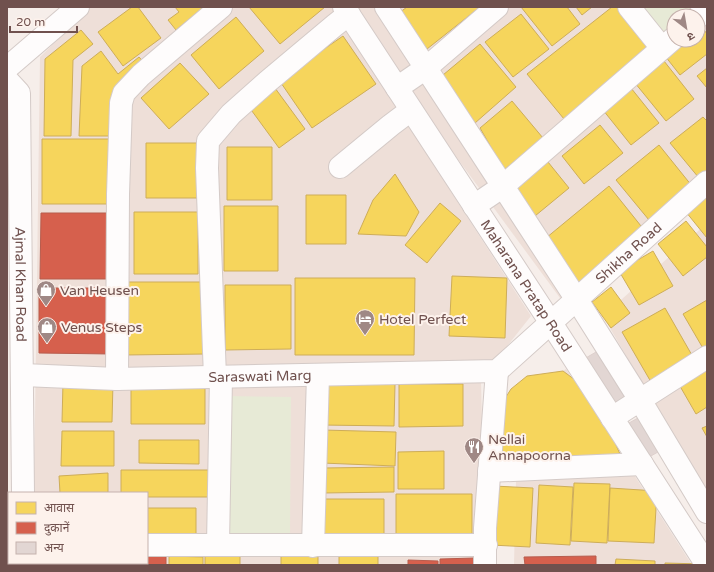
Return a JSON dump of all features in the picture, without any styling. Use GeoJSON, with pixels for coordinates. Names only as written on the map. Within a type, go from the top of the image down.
{"type":"FeatureCollection","features":[{"type":"Feature","properties":{"kind":"street"},"geometry":{"type":"LineString","coordinates":[[7,68],[78,7]]}},
{"type":"Feature","properties":{"kind":"street"},"geometry":{"type":"LineString","coordinates":[[117,379],[118,194],[122,103],[124,93],[141,75],[221,7]]}},
{"type":"Feature","properties":{"kind":"street"},"geometry":{"type":"LineString","coordinates":[[386,7],[577,300],[640,400],[706,510],[681,525]]}},
{"type":"Feature","properties":{"kind":"street"},"geometry":{"type":"LineString","coordinates":[[397,88],[426,68],[497,7]]}},
{"type":"Feature","properties":{"kind":"street"},"geometry":{"type":"LineString","coordinates":[[630,7],[666,41]]}},
{"type":"Feature","properties":{"kind":"street"},"geometry":{"type":"LineString","coordinates":[[218,545],[218,377],[207,168],[208,141],[231,114],[335,25],[346,11]]}},
{"type":"Feature","properties":{"kind":"street","name":"Maharana Pratap Road"},"geometry":{"type":"LineString","coordinates":[[346,11],[707,565]]}},
{"type":"Feature","properties":{"kind":"street"},"geometry":{"type":"LineString","coordinates":[[474,206],[502,187],[666,45]]}},
{"type":"Feature","properties":{"kind":"street","name":"Ajmal Khan Road"},"geometry":{"type":"LineString","coordinates":[[7,80],[19,93],[23,375],[18,484]]}},
{"type":"Feature","properties":{"kind":"street"},"geometry":{"type":"LineString","coordinates":[[340,167],[411,110]]}},
{"type":"Feature","properties":{"kind":"street","name":"Shikha Road"},"geometry":{"type":"LineString","coordinates":[[550,323],[707,182]]}},
{"type":"Feature","properties":{"kind":"street"},"geometry":{"type":"LineString","coordinates":[[148,546],[313,546],[486,555],[485,528],[497,371],[550,323]]}},
{"type":"Feature","properties":{"kind":"street"},"geometry":{"type":"LineString","coordinates":[[612,418],[707,357]]}},
{"type":"Feature","properties":{"kind":"street","name":"Saraswati Marg"},"geometry":{"type":"LineString","coordinates":[[23,375],[117,379],[497,371]]}},
{"type":"Feature","properties":{"kind":"street"},"geometry":{"type":"LineString","coordinates":[[313,546],[318,375]]}},
{"type":"Feature","properties":{"kind":"street"},"geometry":{"type":"LineString","coordinates":[[490,471],[642,464]]}},
{"type":"Feature","properties":{"kind":"shaded area"},"geometry":{"type":"Polygon","coordinates":[[[91,7],[332,7],[531,316],[481,379],[485,565],[33,565],[148,564],[148,492],[34,492],[40,57],[91,7]]]}},
{"type":"Feature","properties":{"kind":"shaded area"},"geometry":{"type":"Polygon","coordinates":[[[346,7],[707,7],[707,191],[563,302],[346,7]]]}},
{"type":"Feature","properties":{"kind":"shaded area"},"geometry":{"type":"Polygon","coordinates":[[[707,223],[707,495],[603,316],[707,223]]]}},
{"type":"Feature","properties":{"kind":"shaded area"},"geometry":{"type":"Polygon","coordinates":[[[566,369],[692,565],[514,565],[518,398],[566,369]]]}},
{"type":"Feature","properties":{"kind":"green space"},"geometry":{"type":"Polygon","coordinates":[[[630,7],[697,7],[666,8],[666,33],[658,40],[630,7]]]}},
{"type":"Feature","properties":{"kind":"green space"},"geometry":{"type":"Polygon","coordinates":[[[226,396],[291,397],[290,539],[225,539],[226,396]]]}},
{"type":"Feature","properties":{"kind":"building: आवास"},"geometry":{"type":"Polygon","coordinates":[[[132,7],[138,7],[161,38],[123,66],[98,32],[132,7]]]}},
{"type":"Feature","properties":{"kind":"building: आवास"},"geometry":{"type":"Polygon","coordinates":[[[175,7],[204,7],[176,30],[168,20],[179,12],[175,7]]]}},
{"type":"Feature","properties":{"kind":"building: आवास"},"geometry":{"type":"Polygon","coordinates":[[[249,7],[325,7],[280,44],[249,7]]]}},
{"type":"Feature","properties":{"kind":"building: आवास"},"geometry":{"type":"Polygon","coordinates":[[[407,7],[480,7],[427,49],[399,13],[407,7]]]}},
{"type":"Feature","properties":{"kind":"building: आवास"},"geometry":{"type":"Polygon","coordinates":[[[521,7],[567,7],[580,24],[552,46],[521,7]]]}},
{"type":"Feature","properties":{"kind":"building: आवास"},"geometry":{"type":"Polygon","coordinates":[[[576,7],[592,7],[582,15],[576,7]]]}},
{"type":"Feature","properties":{"kind":"building: आवास"},"geometry":{"type":"Polygon","coordinates":[[[612,7],[617,7],[651,50],[564,119],[527,74],[612,7]]]}},
{"type":"Feature","properties":{"kind":"building: आवास"},"geometry":{"type":"Polygon","coordinates":[[[521,14],[549,49],[513,77],[485,42],[521,14]]]}},
{"type":"Feature","properties":{"kind":"building: आवास"},"geometry":{"type":"Polygon","coordinates":[[[236,17],[264,51],[219,89],[191,55],[236,17]]]}},
{"type":"Feature","properties":{"kind":"building: आवास"},"geometry":{"type":"Polygon","coordinates":[[[81,30],[93,44],[73,60],[71,136],[44,136],[45,59],[81,30]]]}},
{"type":"Feature","properties":{"kind":"building: आवास"},"geometry":{"type":"Polygon","coordinates":[[[706,33],[707,34],[707,54],[680,75],[665,56],[675,48],[706,48],[706,33]]]}},
{"type":"Feature","properties":{"kind":"building: आवास"},"geometry":{"type":"Polygon","coordinates":[[[343,36],[376,84],[312,128],[279,80],[343,36]]]}},
{"type":"Feature","properties":{"kind":"building: आवास"},"geometry":{"type":"Polygon","coordinates":[[[480,44],[516,87],[475,123],[443,75],[480,44]]]}},
{"type":"Feature","properties":{"kind":"building: आवास"},"geometry":{"type":"Polygon","coordinates":[[[101,51],[118,74],[139,57],[147,66],[115,136],[79,136],[82,66],[101,51]]]}},
{"type":"Feature","properties":{"kind":"building: आवास"},"geometry":{"type":"Polygon","coordinates":[[[664,61],[694,99],[666,121],[635,83],[664,61]]]}},
{"type":"Feature","properties":{"kind":"building: आवास"},"geometry":{"type":"Polygon","coordinates":[[[180,63],[209,94],[169,129],[141,98],[180,63]]]}},
{"type":"Feature","properties":{"kind":"building: आवास"},"geometry":{"type":"Polygon","coordinates":[[[707,68],[707,88],[697,76],[707,68]]]}},
{"type":"Feature","properties":{"kind":"building: आवास"},"geometry":{"type":"Polygon","coordinates":[[[275,88],[305,129],[279,148],[249,107],[275,88]]]}},
{"type":"Feature","properties":{"kind":"building: आवास"},"geometry":{"type":"Polygon","coordinates":[[[631,88],[659,123],[631,145],[603,110],[631,88]]]}},
{"type":"Feature","properties":{"kind":"building: आवास"},"geometry":{"type":"Polygon","coordinates":[[[512,101],[543,138],[504,170],[480,128],[512,101]]]}},
{"type":"Feature","properties":{"kind":"building: आवास"},"geometry":{"type":"Polygon","coordinates":[[[703,117],[707,121],[707,172],[699,178],[670,143],[703,117]]]}},
{"type":"Feature","properties":{"kind":"building: आवास"},"geometry":{"type":"Polygon","coordinates":[[[600,125],[623,153],[584,184],[562,156],[600,125]]]}},
{"type":"Feature","properties":{"kind":"building: आवास"},"geometry":{"type":"Polygon","coordinates":[[[42,139],[115,139],[114,204],[42,204],[42,139]]]}},
{"type":"Feature","properties":{"kind":"building: आवास"},"geometry":{"type":"Polygon","coordinates":[[[146,143],[198,143],[197,198],[146,198],[146,143]]]}},
{"type":"Feature","properties":{"kind":"building: आवास"},"geometry":{"type":"Polygon","coordinates":[[[659,145],[692,186],[649,220],[616,180],[659,145]]]}},
{"type":"Feature","properties":{"kind":"building: आवास"},"geometry":{"type":"Polygon","coordinates":[[[227,147],[272,147],[272,200],[227,200],[227,147]]]}},
{"type":"Feature","properties":{"kind":"building: आवास"},"geometry":{"type":"Polygon","coordinates":[[[548,162],[569,188],[535,216],[514,189],[548,162]]]}},
{"type":"Feature","properties":{"kind":"building: आवास"},"geometry":{"type":"Polygon","coordinates":[[[395,174],[419,212],[406,236],[358,234],[373,200],[395,174]]]}},
{"type":"Feature","properties":{"kind":"building: आवास"},"geometry":{"type":"Polygon","coordinates":[[[609,186],[645,231],[578,289],[546,238],[609,186]]]}},
{"type":"Feature","properties":{"kind":"building: आवास"},"geometry":{"type":"Polygon","coordinates":[[[306,195],[346,195],[346,244],[306,244],[306,195]]]}},
{"type":"Feature","properties":{"kind":"building: आवास"},"geometry":{"type":"Polygon","coordinates":[[[707,195],[707,238],[686,212],[707,195]]]}},
{"type":"Feature","properties":{"kind":"building: आवास"},"geometry":{"type":"Polygon","coordinates":[[[440,203],[461,221],[427,263],[405,245],[440,203]]]}},
{"type":"Feature","properties":{"kind":"building: आवास"},"geometry":{"type":"Polygon","coordinates":[[[224,206],[278,206],[278,271],[224,271],[224,206]]]}},
{"type":"Feature","properties":{"kind":"building: आवास"},"geometry":{"type":"Polygon","coordinates":[[[134,212],[198,212],[198,274],[134,274],[134,212]]]}},
{"type":"Feature","properties":{"kind":"building: आवास"},"geometry":{"type":"Polygon","coordinates":[[[686,221],[707,247],[707,257],[683,276],[658,244],[686,221]]]}},
{"type":"Feature","properties":{"kind":"building: आवास"},"geometry":{"type":"Polygon","coordinates":[[[653,251],[673,286],[639,305],[619,271],[653,251]]]}},
{"type":"Feature","properties":{"kind":"building: आवास"},"geometry":{"type":"Polygon","coordinates":[[[452,276],[507,278],[505,338],[449,336],[452,276]]]}},
{"type":"Feature","properties":{"kind":"building: आवास"},"geometry":{"type":"Polygon","coordinates":[[[295,278],[415,278],[414,355],[295,355],[295,278]]]}},
{"type":"Feature","properties":{"kind":"building: आवास"},"geometry":{"type":"Polygon","coordinates":[[[124,282],[206,282],[206,354],[124,355],[124,282]]]}},
{"type":"Feature","properties":{"kind":"building: आवास"},"geometry":{"type":"Polygon","coordinates":[[[225,285],[291,285],[291,349],[225,350],[225,285]]]}},
{"type":"Feature","properties":{"kind":"building: आवास"},"geometry":{"type":"Polygon","coordinates":[[[611,287],[630,313],[611,328],[592,302],[611,287]]]}},
{"type":"Feature","properties":{"kind":"building: आवास"},"geometry":{"type":"Polygon","coordinates":[[[707,300],[707,349],[704,350],[683,314],[707,300]]]}},
{"type":"Feature","properties":{"kind":"building: आवास"},"geometry":{"type":"Polygon","coordinates":[[[665,308],[693,357],[651,382],[622,332],[665,308]]]}},
{"type":"Feature","properties":{"kind":"building: आवास"},"geometry":{"type":"Polygon","coordinates":[[[707,363],[707,407],[696,414],[677,381],[707,363]]]}},
{"type":"Feature","properties":{"kind":"building: आवास"},"geometry":{"type":"Polygon","coordinates":[[[563,371],[594,394],[623,461],[493,463],[497,411],[511,389],[527,376],[563,371]]]}},
{"type":"Feature","properties":{"kind":"building: आवास"},"geometry":{"type":"Polygon","coordinates":[[[63,382],[113,382],[112,422],[62,422],[63,382]]]}},
{"type":"Feature","properties":{"kind":"building: आवास"},"geometry":{"type":"Polygon","coordinates":[[[321,384],[395,384],[394,426],[321,425],[321,384]]]}},
{"type":"Feature","properties":{"kind":"building: आवास"},"geometry":{"type":"Polygon","coordinates":[[[399,384],[463,384],[463,426],[399,427],[399,384]]]}},
{"type":"Feature","properties":{"kind":"building: आवास"},"geometry":{"type":"Polygon","coordinates":[[[131,385],[205,385],[205,424],[131,424],[131,385]]]}},
{"type":"Feature","properties":{"kind":"building: आवास"},"geometry":{"type":"Polygon","coordinates":[[[707,426],[707,437],[702,428],[707,426]]]}},
{"type":"Feature","properties":{"kind":"building: आवास"},"geometry":{"type":"Polygon","coordinates":[[[323,430],[396,432],[395,466],[322,463],[323,430]]]}},
{"type":"Feature","properties":{"kind":"building: आवास"},"geometry":{"type":"Polygon","coordinates":[[[62,431],[114,431],[114,466],[61,466],[62,431]]]}},
{"type":"Feature","properties":{"kind":"building: आवास"},"geometry":{"type":"Polygon","coordinates":[[[139,440],[199,440],[199,464],[139,463],[139,440]]]}},
{"type":"Feature","properties":{"kind":"building: आवास"},"geometry":{"type":"Polygon","coordinates":[[[444,451],[444,489],[398,489],[398,452],[444,451]]]}},
{"type":"Feature","properties":{"kind":"building: आवास"},"geometry":{"type":"Polygon","coordinates":[[[394,467],[394,492],[323,493],[323,468],[394,467]]]}},
{"type":"Feature","properties":{"kind":"building: आवास"},"geometry":{"type":"Polygon","coordinates":[[[121,470],[209,470],[209,497],[148,497],[148,492],[121,492],[121,470]]]}},
{"type":"Feature","properties":{"kind":"building: आवास"},"geometry":{"type":"Polygon","coordinates":[[[108,473],[108,492],[60,492],[59,476],[108,473]]]}},
{"type":"Feature","properties":{"kind":"building: आवास"},"geometry":{"type":"Polygon","coordinates":[[[574,483],[610,484],[607,543],[571,541],[574,483]]]}},
{"type":"Feature","properties":{"kind":"building: आवास"},"geometry":{"type":"Polygon","coordinates":[[[539,485],[573,487],[570,545],[536,543],[539,485]]]}},
{"type":"Feature","properties":{"kind":"building: आवास"},"geometry":{"type":"Polygon","coordinates":[[[494,486],[533,488],[530,547],[491,545],[494,486]]]}},
{"type":"Feature","properties":{"kind":"building: आवास"},"geometry":{"type":"Polygon","coordinates":[[[610,488],[657,491],[654,543],[608,541],[610,488]]]}},
{"type":"Feature","properties":{"kind":"building: आवास"},"geometry":{"type":"Polygon","coordinates":[[[396,494],[472,494],[472,541],[396,541],[396,494]]]}},
{"type":"Feature","properties":{"kind":"building: आवास"},"geometry":{"type":"Polygon","coordinates":[[[320,499],[384,499],[384,535],[320,535],[320,499]]]}},
{"type":"Feature","properties":{"kind":"building: आवास"},"geometry":{"type":"Polygon","coordinates":[[[148,508],[196,508],[196,543],[148,543],[148,508]]]}},
{"type":"Feature","properties":{"kind":"building: आवास"},"geometry":{"type":"Polygon","coordinates":[[[281,553],[318,553],[318,565],[281,565],[281,553]]]}},
{"type":"Feature","properties":{"kind":"building: आवास"},"geometry":{"type":"Polygon","coordinates":[[[205,554],[240,554],[240,565],[205,565],[205,554]]]}},
{"type":"Feature","properties":{"kind":"building: आवास"},"geometry":{"type":"Polygon","coordinates":[[[339,554],[378,554],[378,565],[339,565],[339,554]]]}},
{"type":"Feature","properties":{"kind":"building: आवास"},"geometry":{"type":"Polygon","coordinates":[[[169,556],[203,557],[203,565],[169,565],[169,556]]]}},
{"type":"Feature","properties":{"kind":"building: आवास"},"geometry":{"type":"Polygon","coordinates":[[[616,559],[655,561],[655,565],[615,565],[616,559]]]}},
{"type":"Feature","properties":{"kind":"building: आवास"},"geometry":{"type":"Polygon","coordinates":[[[665,563],[702,564],[702,565],[665,565],[665,563]]]}},
{"type":"Feature","properties":{"kind":"building: दुकानें"},"geometry":{"type":"Polygon","coordinates":[[[41,213],[113,213],[113,279],[40,279],[41,213]]]}},
{"type":"Feature","properties":{"kind":"building: दुकानें"},"geometry":{"type":"Polygon","coordinates":[[[39,288],[112,288],[111,354],[39,353],[39,288]]]}},
{"type":"Feature","properties":{"kind":"building: दुकानें"},"geometry":{"type":"Polygon","coordinates":[[[148,553],[166,553],[166,565],[131,565],[148,564],[148,553]]]}},
{"type":"Feature","properties":{"kind":"building: दुकानें"},"geometry":{"type":"Polygon","coordinates":[[[596,556],[596,565],[525,565],[524,557],[596,556]]]}},
{"type":"Feature","properties":{"kind":"building: दुकानें"},"geometry":{"type":"Polygon","coordinates":[[[475,558],[474,565],[440,565],[440,559],[475,558]]]}},
{"type":"Feature","properties":{"kind":"building: दुकानें"},"geometry":{"type":"Polygon","coordinates":[[[408,560],[438,561],[438,565],[408,565],[408,560]]]}},
{"type":"Feature","properties":{"kind":"building: दुकानें"},"geometry":{"type":"Polygon","coordinates":[[[31,564],[126,564],[126,565],[31,564]]]}},
{"type":"Feature","properties":{"kind":"building: अन्य"},"geometry":{"type":"Polygon","coordinates":[[[603,348],[633,399],[614,410],[584,359],[603,348]]]}},
{"type":"Feature","properties":{"kind":"building: अन्य"},"geometry":{"type":"Polygon","coordinates":[[[645,414],[665,448],[642,461],[622,427],[645,414]]]}},
{"type":"Feature","properties":{"kind":"place","name":"Van Heusen"},"geometry":{"type":"Point","coordinates":[46,307]}},
{"type":"Feature","properties":{"kind":"place","name":"Hotel Perfect"},"geometry":{"type":"Point","coordinates":[365,336]}},
{"type":"Feature","properties":{"kind":"place","name":"Venus Steps"},"geometry":{"type":"Point","coordinates":[47,344]}},
{"type":"Feature","properties":{"kind":"place","name":"Nellai Annapoorna"},"geometry":{"type":"Point","coordinates":[474,464]}}]}
